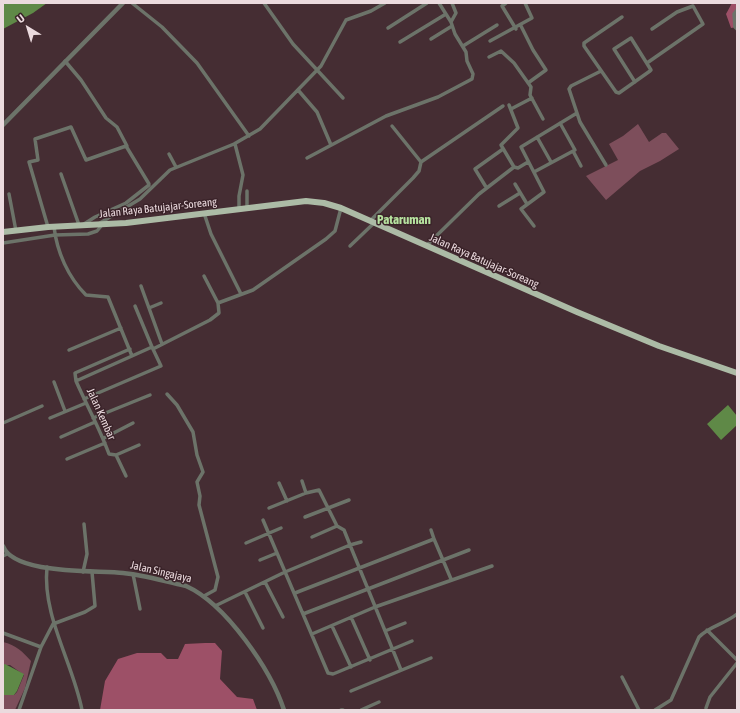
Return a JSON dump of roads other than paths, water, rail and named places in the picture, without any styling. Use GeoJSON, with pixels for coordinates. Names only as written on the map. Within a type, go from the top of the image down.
{"type":"FeatureCollection","features":[{"type":"Feature","properties":{"kind":"highway","name":"Jalan Raya Batujajar-Soreang"},"geometry":{"type":"LineString","coordinates":[[3,232],[53,231],[83,225],[306,201],[324,203],[341,208],[371,223],[530,292],[659,346],[737,373]]}},
{"type":"Feature","properties":{"kind":"street"},"geometry":{"type":"LineString","coordinates":[[3,125],[122,3]]}},
{"type":"Feature","properties":{"kind":"street"},"geometry":{"type":"LineString","coordinates":[[132,3],[162,27],[197,63],[249,136]]}},
{"type":"Feature","properties":{"kind":"street"},"geometry":{"type":"LineString","coordinates":[[264,3],[293,44],[343,98]]}},
{"type":"Feature","properties":{"kind":"street"},"geometry":{"type":"LineString","coordinates":[[61,174],[83,225],[95,216],[126,203],[176,167],[235,144],[249,136],[269,120],[317,71],[327,58],[346,20],[371,11],[385,3]]}},
{"type":"Feature","properties":{"kind":"street"},"geometry":{"type":"LineString","coordinates":[[388,28],[427,3]]}},
{"type":"Feature","properties":{"kind":"street"},"geometry":{"type":"LineString","coordinates":[[307,158],[386,116],[438,97],[472,79],[473,74],[463,46],[439,3]]}},
{"type":"Feature","properties":{"kind":"street"},"geometry":{"type":"LineString","coordinates":[[431,39],[452,24],[456,13],[452,3]]}},
{"type":"Feature","properties":{"kind":"street"},"geometry":{"type":"LineString","coordinates":[[507,3],[502,6],[516,29]]}},
{"type":"Feature","properties":{"kind":"street"},"geometry":{"type":"LineString","coordinates":[[490,42],[516,29],[532,18],[525,3]]}},
{"type":"Feature","properties":{"kind":"street"},"geometry":{"type":"LineString","coordinates":[[647,64],[703,24],[693,6],[677,12],[652,29]]}},
{"type":"Feature","properties":{"kind":"street"},"geometry":{"type":"LineString","coordinates":[[737,10],[734,14],[735,27],[737,29]]}},
{"type":"Feature","properties":{"kind":"street"},"geometry":{"type":"LineString","coordinates":[[400,42],[446,14]]}},
{"type":"Feature","properties":{"kind":"street"},"geometry":{"type":"LineString","coordinates":[[622,17],[584,43],[584,46],[618,93],[635,82],[651,70],[631,38],[614,49],[635,82]]}},
{"type":"Feature","properties":{"kind":"street"},"geometry":{"type":"LineString","coordinates":[[463,46],[497,25]]}},
{"type":"Feature","properties":{"kind":"street"},"geometry":{"type":"LineString","coordinates":[[521,26],[533,50],[546,70],[528,83]]}},
{"type":"Feature","properties":{"kind":"street"},"geometry":{"type":"LineString","coordinates":[[489,58],[501,51],[514,63],[531,87],[530,93],[542,119]]}},
{"type":"Feature","properties":{"kind":"street"},"geometry":{"type":"LineString","coordinates":[[65,61],[82,80],[106,118],[117,127],[150,186]]}},
{"type":"Feature","properties":{"kind":"street"},"geometry":{"type":"LineString","coordinates":[[601,71],[570,87],[580,122],[606,165]]}},
{"type":"Feature","properties":{"kind":"street"},"geometry":{"type":"LineString","coordinates":[[298,90],[316,112],[331,145]]}},
{"type":"Feature","properties":{"kind":"street"},"geometry":{"type":"LineString","coordinates":[[514,167],[501,145],[516,132],[518,128],[510,107],[532,98]]}},
{"type":"Feature","properties":{"kind":"street"},"geometry":{"type":"LineString","coordinates":[[350,246],[419,171],[421,162],[503,106]]}},
{"type":"Feature","properties":{"kind":"street"},"geometry":{"type":"LineString","coordinates":[[534,226],[521,209],[543,195],[544,192],[521,146],[577,114]]}},
{"type":"Feature","properties":{"kind":"street"},"geometry":{"type":"LineString","coordinates":[[560,123],[575,148],[573,151],[581,166]]}},
{"type":"Feature","properties":{"kind":"street"},"geometry":{"type":"LineString","coordinates":[[127,146],[86,160],[72,126],[35,139],[38,160],[29,162],[71,278],[86,295],[108,297],[132,356]]}},
{"type":"Feature","properties":{"kind":"street"},"geometry":{"type":"LineString","coordinates":[[392,126],[421,162]]}},
{"type":"Feature","properties":{"kind":"street"},"geometry":{"type":"LineString","coordinates":[[537,137],[551,162]]}},
{"type":"Feature","properties":{"kind":"street"},"geometry":{"type":"LineString","coordinates":[[235,144],[243,175],[239,196],[239,209]]}},
{"type":"Feature","properties":{"kind":"street"},"geometry":{"type":"LineString","coordinates":[[486,187],[475,169],[503,149]]}},
{"type":"Feature","properties":{"kind":"street"},"geometry":{"type":"LineString","coordinates":[[534,172],[573,151]]}},
{"type":"Feature","properties":{"kind":"street"},"geometry":{"type":"LineString","coordinates":[[169,154],[176,167]]}},
{"type":"Feature","properties":{"kind":"street"},"geometry":{"type":"LineString","coordinates":[[426,246],[486,187],[514,167],[518,168],[528,162]]}},
{"type":"Feature","properties":{"kind":"street"},"geometry":{"type":"LineString","coordinates":[[515,184],[527,204]]}},
{"type":"Feature","properties":{"kind":"street"},"geometry":{"type":"LineString","coordinates":[[3,243],[53,231],[93,232],[98,224],[131,206],[150,186]]}},
{"type":"Feature","properties":{"kind":"street"},"geometry":{"type":"LineString","coordinates":[[247,192],[247,208]]}},
{"type":"Feature","properties":{"kind":"street"},"geometry":{"type":"LineString","coordinates":[[500,206],[520,193]]}},
{"type":"Feature","properties":{"kind":"street"},"geometry":{"type":"LineString","coordinates":[[9,194],[16,231]]}},
{"type":"Feature","properties":{"kind":"street"},"geometry":{"type":"LineString","coordinates":[[204,276],[218,303],[253,290],[335,232],[341,208]]}},
{"type":"Feature","properties":{"kind":"street"},"geometry":{"type":"LineString","coordinates":[[204,213],[211,234],[241,294]]}},
{"type":"Feature","properties":{"kind":"street"},"geometry":{"type":"LineString","coordinates":[[141,286],[162,344]]}},
{"type":"Feature","properties":{"kind":"street"},"geometry":{"type":"LineString","coordinates":[[149,308],[161,303]]}},
{"type":"Feature","properties":{"kind":"street","name":"Jalan Kembar"},"geometry":{"type":"LineString","coordinates":[[139,445],[116,456],[109,454],[104,443],[104,438],[76,381],[162,344],[215,317],[219,313],[218,303]]}},
{"type":"Feature","properties":{"kind":"street"},"geometry":{"type":"LineString","coordinates":[[50,418],[161,366],[135,306]]}},
{"type":"Feature","properties":{"kind":"street"},"geometry":{"type":"LineString","coordinates":[[68,350],[121,328]]}},
{"type":"Feature","properties":{"kind":"street"},"geometry":{"type":"LineString","coordinates":[[76,381],[75,373],[130,349]]}},
{"type":"Feature","properties":{"kind":"street"},"geometry":{"type":"LineString","coordinates":[[54,382],[66,410]]}},
{"type":"Feature","properties":{"kind":"street"},"geometry":{"type":"LineString","coordinates":[[61,436],[150,394]]}},
{"type":"Feature","properties":{"kind":"street"},"geometry":{"type":"LineString","coordinates":[[167,394],[176,405],[193,432],[197,455],[203,472],[197,482],[200,496],[200,512],[218,577],[215,590],[204,596]]}},
{"type":"Feature","properties":{"kind":"street"},"geometry":{"type":"LineString","coordinates":[[3,423],[42,406]]}},
{"type":"Feature","properties":{"kind":"street"},"geometry":{"type":"LineString","coordinates":[[104,438],[133,423]]}},
{"type":"Feature","properties":{"kind":"street"},"geometry":{"type":"LineString","coordinates":[[67,459],[104,443]]}},
{"type":"Feature","properties":{"kind":"street"},"geometry":{"type":"LineString","coordinates":[[116,456],[126,476]]}},
{"type":"Feature","properties":{"kind":"street"},"geometry":{"type":"LineString","coordinates":[[302,481],[306,493]]}},
{"type":"Feature","properties":{"kind":"street"},"geometry":{"type":"LineString","coordinates":[[279,483],[288,501]]}},
{"type":"Feature","properties":{"kind":"street"},"geometry":{"type":"LineString","coordinates":[[269,508],[306,493],[319,490],[337,526],[344,530],[361,568],[375,607],[401,670]]}},
{"type":"Feature","properties":{"kind":"street"},"geometry":{"type":"LineString","coordinates":[[305,517],[349,500]]}},
{"type":"Feature","properties":{"kind":"street"},"geometry":{"type":"LineString","coordinates":[[263,520],[328,674],[333,674],[370,660],[412,641]]}},
{"type":"Feature","properties":{"kind":"street"},"geometry":{"type":"LineString","coordinates":[[83,572],[87,554],[84,524]]}},
{"type":"Feature","properties":{"kind":"street"},"geometry":{"type":"LineString","coordinates":[[312,537],[337,526]]}},
{"type":"Feature","properties":{"kind":"street"},"geometry":{"type":"LineString","coordinates":[[246,543],[281,528]]}},
{"type":"Feature","properties":{"kind":"street"},"geometry":{"type":"LineString","coordinates":[[431,530],[451,579]]}},
{"type":"Feature","properties":{"kind":"street"},"geometry":{"type":"LineString","coordinates":[[295,593],[434,539]]}},
{"type":"Feature","properties":{"kind":"street"},"geometry":{"type":"LineString","coordinates":[[215,606],[285,572],[350,545],[361,542]]}},
{"type":"Feature","properties":{"kind":"street","name":"Jalan Singajaya"},"geometry":{"type":"LineString","coordinates":[[3,546],[5,555],[18,561],[83,572],[133,574],[186,586],[204,596],[229,621],[266,670],[280,697],[284,710]]}},
{"type":"Feature","properties":{"kind":"street"},"geometry":{"type":"LineString","coordinates":[[303,614],[469,550]]}},
{"type":"Feature","properties":{"kind":"street"},"geometry":{"type":"LineString","coordinates":[[260,560],[277,553]]}},
{"type":"Feature","properties":{"kind":"street"},"geometry":{"type":"LineString","coordinates":[[312,634],[375,607],[451,579],[492,566]]}},
{"type":"Feature","properties":{"kind":"street"},"geometry":{"type":"LineString","coordinates":[[47,567],[48,592],[54,623],[71,666],[82,710]]}},
{"type":"Feature","properties":{"kind":"street"},"geometry":{"type":"LineString","coordinates":[[19,710],[41,647],[54,623],[93,608],[95,603],[92,572]]}},
{"type":"Feature","properties":{"kind":"street"},"geometry":{"type":"LineString","coordinates":[[133,574],[140,609]]}},
{"type":"Feature","properties":{"kind":"street"},"geometry":{"type":"LineString","coordinates":[[266,582],[283,617]]}},
{"type":"Feature","properties":{"kind":"street"},"geometry":{"type":"LineString","coordinates":[[245,592],[263,628]]}},
{"type":"Feature","properties":{"kind":"street"},"geometry":{"type":"LineString","coordinates":[[655,710],[671,700],[698,638],[707,630],[727,622],[737,614]]}},
{"type":"Feature","properties":{"kind":"street"},"geometry":{"type":"LineString","coordinates":[[352,617],[370,660]]}},
{"type":"Feature","properties":{"kind":"street"},"geometry":{"type":"LineString","coordinates":[[385,631],[405,623]]}},
{"type":"Feature","properties":{"kind":"street"},"geometry":{"type":"LineString","coordinates":[[332,626],[351,667]]}},
{"type":"Feature","properties":{"kind":"street"},"geometry":{"type":"LineString","coordinates":[[706,708],[710,697],[737,661],[707,630]]}},
{"type":"Feature","properties":{"kind":"street"},"geometry":{"type":"LineString","coordinates":[[3,633],[41,647]]}},
{"type":"Feature","properties":{"kind":"street"},"geometry":{"type":"LineString","coordinates":[[352,691],[432,658]]}},
{"type":"Feature","properties":{"kind":"street"},"geometry":{"type":"LineString","coordinates":[[622,677],[639,710]]}},
{"type":"Feature","properties":{"kind":"street"},"geometry":{"type":"LineString","coordinates":[[361,710],[379,702]]}},
{"type":"Feature","properties":{"kind":"street"},"geometry":{"type":"LineString","coordinates":[[665,705],[667,710]]}},
{"type":"Feature","properties":{"kind":"district","name":"Pataruman"},"geometry":{"type":"Point","coordinates":[404,220]}}]}
